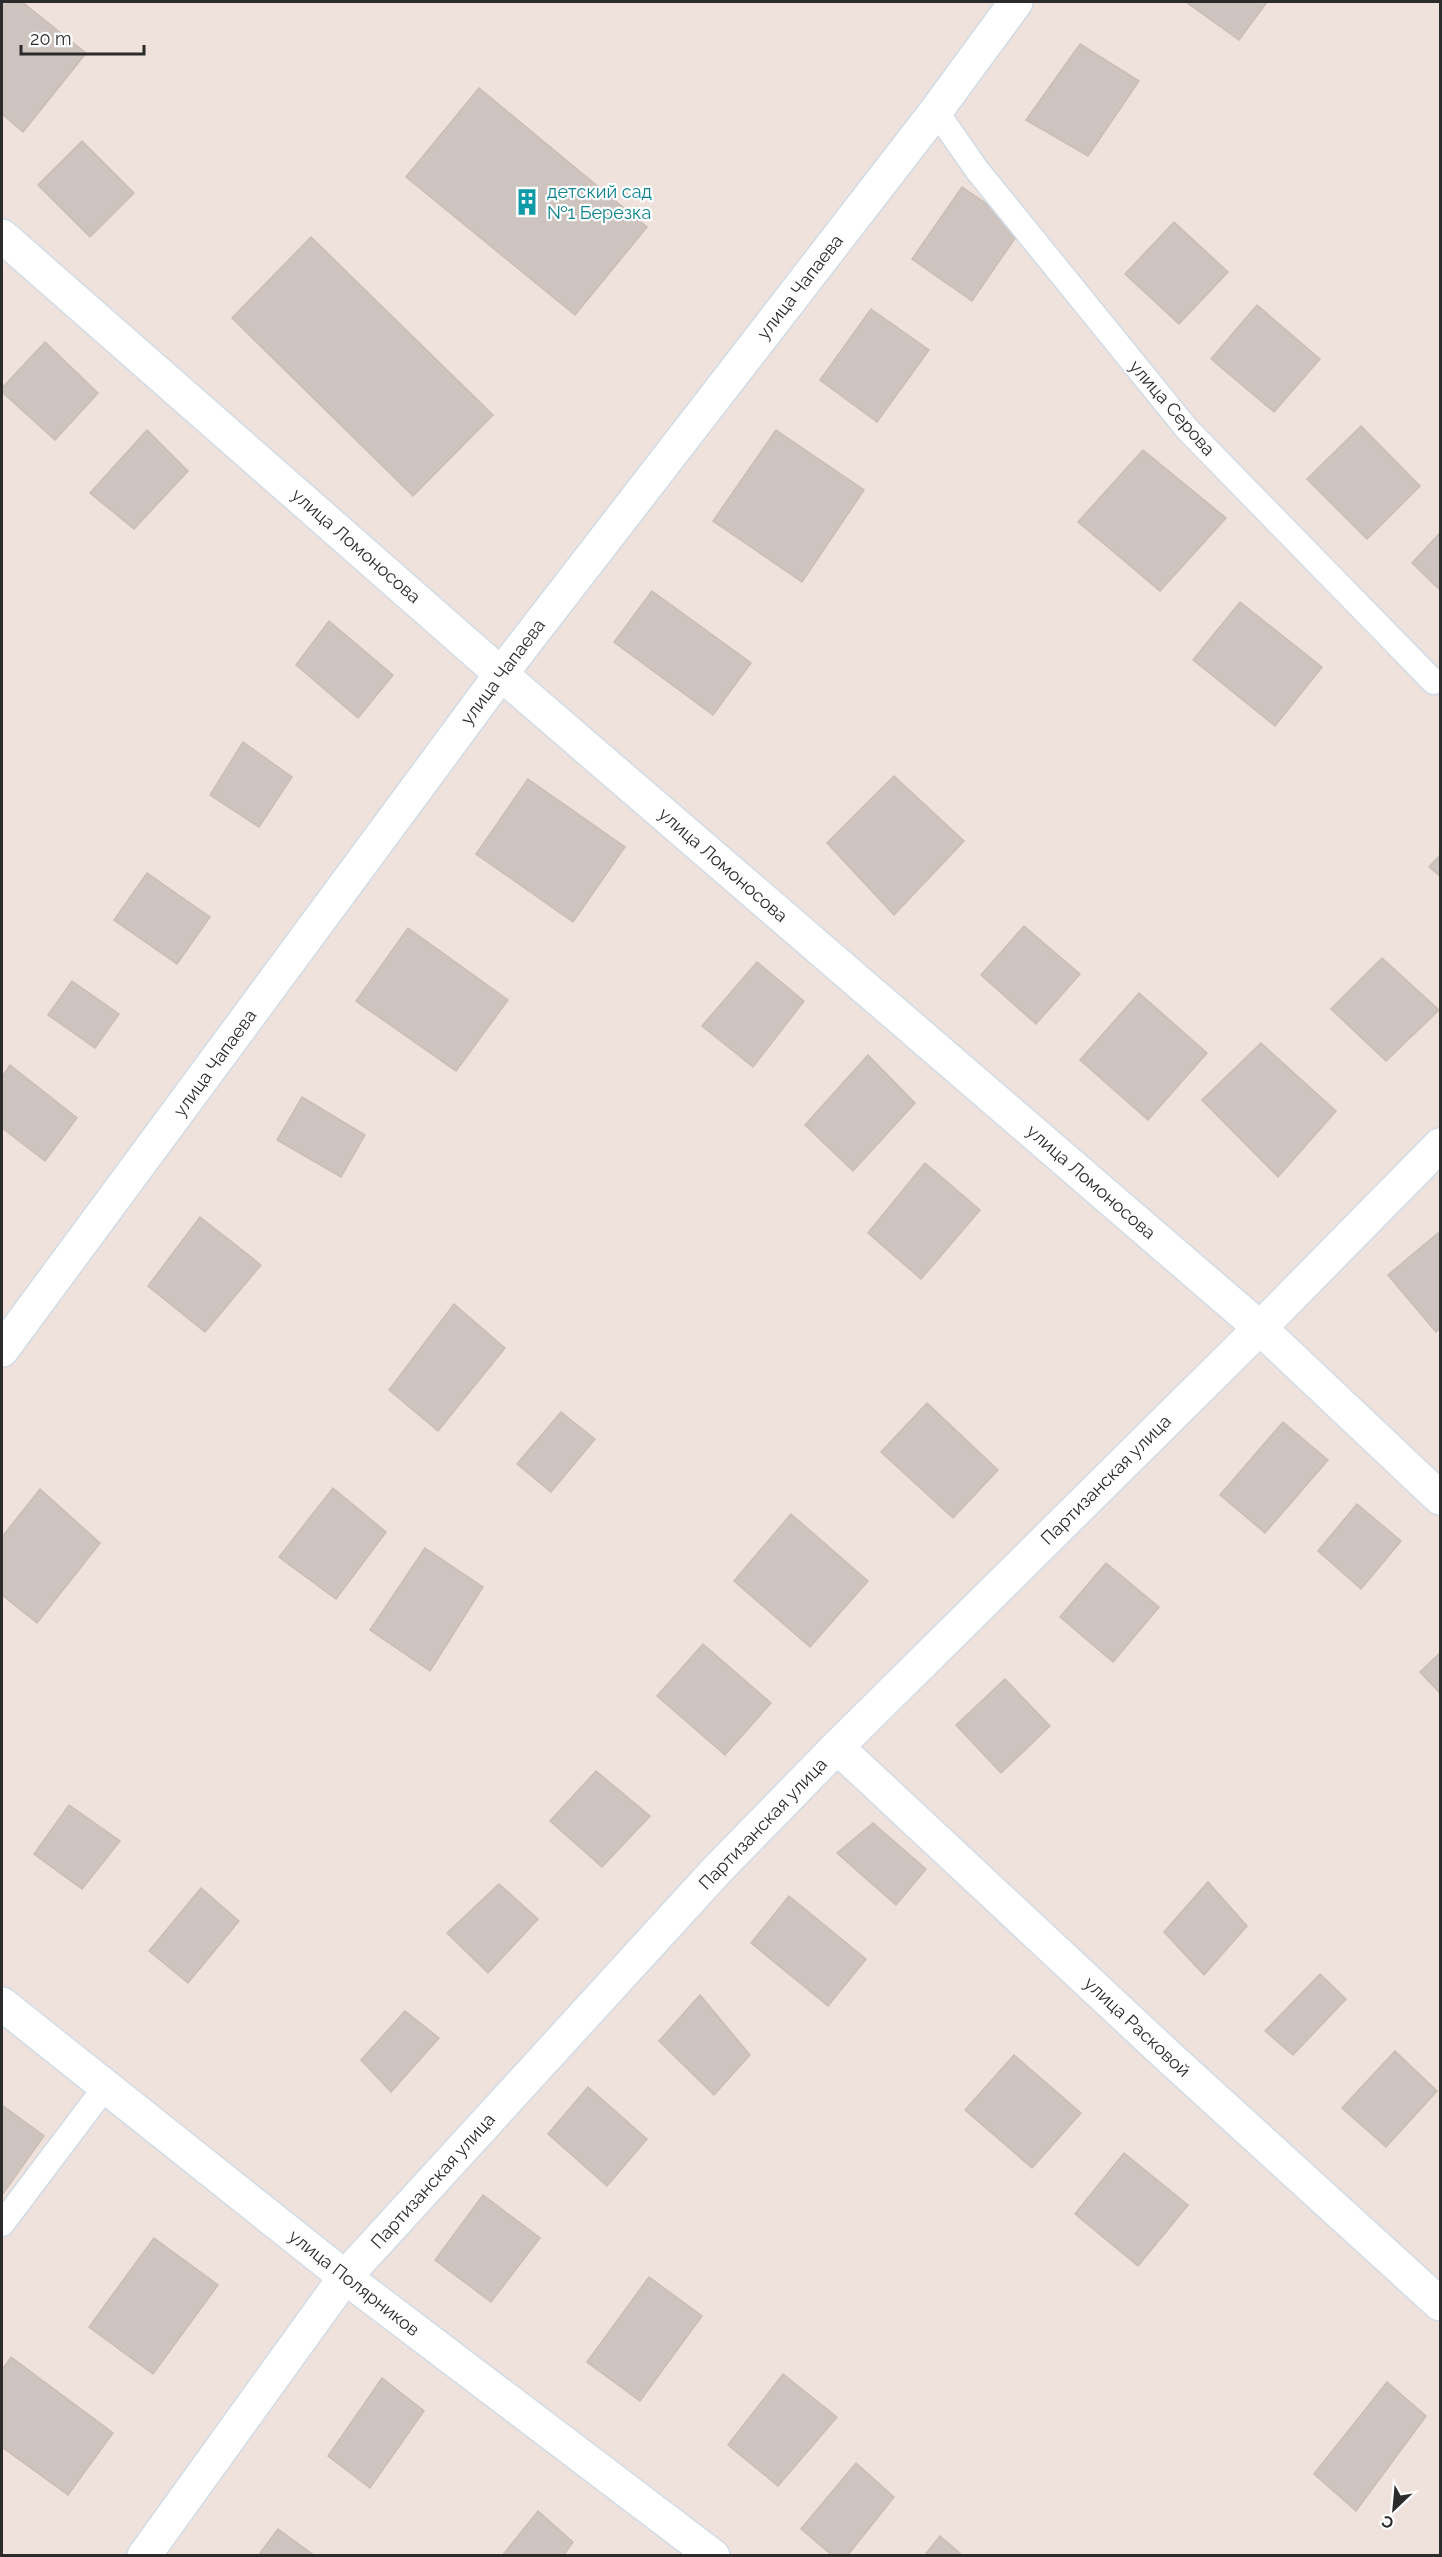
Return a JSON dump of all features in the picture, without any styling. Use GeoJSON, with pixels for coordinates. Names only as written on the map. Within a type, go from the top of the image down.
{"type":"FeatureCollection","features":[{"type":"Feature","properties":{"kind":"street","name":"улица Чапаева"},"geometry":{"type":"LineString","coordinates":[[2,1350],[501,674],[936,111],[1016,2]]}},
{"type":"Feature","properties":{"kind":"street","name":"улица Ломоносова"},"geometry":{"type":"LineString","coordinates":[[2,236],[501,674],[1260,1328],[1440,1498]]}},
{"type":"Feature","properties":{"kind":"street","name":"Партизанская улица"},"geometry":{"type":"LineString","coordinates":[[144,2556],[345,2277],[717,1870],[837,1747],[1260,1328],[1440,1145]]}},
{"type":"Feature","properties":{"kind":"street","name":"улица Расковой"},"geometry":{"type":"LineString","coordinates":[[837,1747],[1169,2057],[1440,2304]]}},
{"type":"Feature","properties":{"kind":"street","name":"улица Полярников"},"geometry":{"type":"LineString","coordinates":[[2,2004],[345,2277],[713,2556]]}},
{"type":"Feature","properties":{"kind":"lane","name":"улица Серова"},"geometry":{"type":"LineString","coordinates":[[936,111],[977,170],[1187,429],[1434,682]]}},
{"type":"Feature","properties":{"kind":"lane"},"geometry":{"type":"LineString","coordinates":[[2,2224],[106,2086]]}},
{"type":"Feature","properties":{"kind":"building"},"geometry":{"type":"Polygon","coordinates":[[[2,2],[22,2],[86,53],[23,132],[2,114],[2,2]]]}},
{"type":"Feature","properties":{"kind":"building"},"geometry":{"type":"Polygon","coordinates":[[[1186,2],[1267,2],[1239,40],[1186,2]]]}},
{"type":"Feature","properties":{"kind":"building"},"geometry":{"type":"Polygon","coordinates":[[[1080,44],[1139,81],[1088,156],[1026,120],[1080,44]]]}},
{"type":"Feature","properties":{"kind":"building","name":"детский сад №1 Березка"},"geometry":{"type":"Polygon","coordinates":[[[479,88],[647,227],[575,315],[406,177],[479,88]]]}},
{"type":"Feature","properties":{"kind":"building"},"geometry":{"type":"Polygon","coordinates":[[[82,141],[134,193],[90,237],[38,185],[82,141]]]}},
{"type":"Feature","properties":{"kind":"building"},"geometry":{"type":"Polygon","coordinates":[[[962,187],[1022,228],[972,301],[912,259],[962,187]]]}},
{"type":"Feature","properties":{"kind":"building"},"geometry":{"type":"Polygon","coordinates":[[[1174,222],[1228,272],[1179,324],[1125,274],[1174,222]]]}},
{"type":"Feature","properties":{"kind":"building"},"geometry":{"type":"Polygon","coordinates":[[[311,237],[493,415],[413,496],[232,318],[311,237]]]}},
{"type":"Feature","properties":{"kind":"building"},"geometry":{"type":"Polygon","coordinates":[[[1257,305],[1320,359],[1274,412],[1211,359],[1257,305]]]}},
{"type":"Feature","properties":{"kind":"building"},"geometry":{"type":"Polygon","coordinates":[[[871,309],[929,350],[877,422],[820,380],[871,309]]]}},
{"type":"Feature","properties":{"kind":"building"},"geometry":{"type":"Polygon","coordinates":[[[45,342],[98,393],[55,440],[2,392],[2,388],[45,342]]]}},
{"type":"Feature","properties":{"kind":"building"},"geometry":{"type":"Polygon","coordinates":[[[1361,426],[1420,486],[1367,539],[1307,479],[1361,426]]]}},
{"type":"Feature","properties":{"kind":"building"},"geometry":{"type":"Polygon","coordinates":[[[147,430],[188,471],[134,529],[90,493],[147,430]]]}},
{"type":"Feature","properties":{"kind":"building"},"geometry":{"type":"Polygon","coordinates":[[[776,430],[864,490],[802,582],[713,521],[776,430]]]}},
{"type":"Feature","properties":{"kind":"building"},"geometry":{"type":"Polygon","coordinates":[[[1143,450],[1226,518],[1160,591],[1078,522],[1143,450]]]}},
{"type":"Feature","properties":{"kind":"building"},"geometry":{"type":"Polygon","coordinates":[[[1440,533],[1440,590],[1412,563],[1440,533]]]}},
{"type":"Feature","properties":{"kind":"building"},"geometry":{"type":"Polygon","coordinates":[[[652,591],[751,663],[713,715],[614,642],[652,591]]]}},
{"type":"Feature","properties":{"kind":"building"},"geometry":{"type":"Polygon","coordinates":[[[1240,602],[1322,667],[1275,726],[1193,660],[1240,602]]]}},
{"type":"Feature","properties":{"kind":"building"},"geometry":{"type":"Polygon","coordinates":[[[329,621],[393,675],[358,718],[296,665],[329,621]]]}},
{"type":"Feature","properties":{"kind":"building"},"geometry":{"type":"Polygon","coordinates":[[[243,742],[292,777],[259,827],[210,795],[243,742]]]}},
{"type":"Feature","properties":{"kind":"building"},"geometry":{"type":"Polygon","coordinates":[[[894,776],[964,841],[894,915],[827,843],[894,776]]]}},
{"type":"Feature","properties":{"kind":"building"},"geometry":{"type":"Polygon","coordinates":[[[528,779],[625,847],[573,922],[476,854],[528,779]]]}},
{"type":"Feature","properties":{"kind":"building"},"geometry":{"type":"Polygon","coordinates":[[[1440,855],[1440,876],[1429,867],[1440,855]]]}},
{"type":"Feature","properties":{"kind":"building"},"geometry":{"type":"Polygon","coordinates":[[[147,873],[210,917],[177,964],[114,920],[147,873]]]}},
{"type":"Feature","properties":{"kind":"building"},"geometry":{"type":"Polygon","coordinates":[[[1024,926],[1080,974],[1036,1024],[981,975],[1024,926]]]}},
{"type":"Feature","properties":{"kind":"building"},"geometry":{"type":"Polygon","coordinates":[[[408,928],[508,1000],[456,1071],[356,1001],[408,928]]]}},
{"type":"Feature","properties":{"kind":"building"},"geometry":{"type":"Polygon","coordinates":[[[1382,958],[1439,1010],[1386,1061],[1331,1009],[1382,958]]]}},
{"type":"Feature","properties":{"kind":"building"},"geometry":{"type":"Polygon","coordinates":[[[757,962],[804,1001],[753,1067],[702,1026],[757,962]]]}},
{"type":"Feature","properties":{"kind":"building"},"geometry":{"type":"Polygon","coordinates":[[[72,981],[119,1014],[95,1048],[48,1015],[72,981]]]}},
{"type":"Feature","properties":{"kind":"building"},"geometry":{"type":"Polygon","coordinates":[[[1139,993],[1207,1053],[1148,1120],[1080,1060],[1139,993]]]}},
{"type":"Feature","properties":{"kind":"building"},"geometry":{"type":"Polygon","coordinates":[[[1261,1043],[1336,1111],[1278,1177],[1202,1100],[1261,1043]]]}},
{"type":"Feature","properties":{"kind":"building"},"geometry":{"type":"Polygon","coordinates":[[[868,1055],[915,1103],[853,1171],[805,1125],[868,1055]]]}},
{"type":"Feature","properties":{"kind":"building"},"geometry":{"type":"Polygon","coordinates":[[[10,1065],[77,1118],[45,1161],[2,1128],[2,1077],[10,1065]]]}},
{"type":"Feature","properties":{"kind":"building"},"geometry":{"type":"Polygon","coordinates":[[[302,1097],[365,1135],[341,1177],[277,1140],[302,1097]]]}},
{"type":"Feature","properties":{"kind":"building"},"geometry":{"type":"Polygon","coordinates":[[[925,1163],[980,1210],[921,1279],[868,1233],[925,1163]]]}},
{"type":"Feature","properties":{"kind":"building"},"geometry":{"type":"Polygon","coordinates":[[[200,1217],[261,1265],[205,1332],[148,1286],[200,1217]]]}},
{"type":"Feature","properties":{"kind":"building"},"geometry":{"type":"Polygon","coordinates":[[[1438,1233],[1440,1236],[1440,1328],[1436,1332],[1388,1275],[1438,1233]]]}},
{"type":"Feature","properties":{"kind":"building"},"geometry":{"type":"Polygon","coordinates":[[[454,1304],[505,1348],[438,1431],[389,1390],[454,1304]]]}},
{"type":"Feature","properties":{"kind":"building"},"geometry":{"type":"Polygon","coordinates":[[[927,1403],[998,1470],[953,1518],[881,1452],[927,1403]]]}},
{"type":"Feature","properties":{"kind":"building"},"geometry":{"type":"Polygon","coordinates":[[[561,1412],[595,1439],[551,1492],[517,1464],[561,1412]]]}},
{"type":"Feature","properties":{"kind":"building"},"geometry":{"type":"Polygon","coordinates":[[[1283,1422],[1328,1460],[1265,1533],[1220,1495],[1283,1422]]]}},
{"type":"Feature","properties":{"kind":"building"},"geometry":{"type":"Polygon","coordinates":[[[333,1488],[386,1532],[336,1599],[279,1557],[333,1488]]]}},
{"type":"Feature","properties":{"kind":"building"},"geometry":{"type":"Polygon","coordinates":[[[40,1489],[100,1543],[37,1623],[2,1595],[2,1537],[40,1489]]]}},
{"type":"Feature","properties":{"kind":"building"},"geometry":{"type":"Polygon","coordinates":[[[1357,1504],[1401,1541],[1361,1589],[1318,1551],[1357,1504]]]}},
{"type":"Feature","properties":{"kind":"building"},"geometry":{"type":"Polygon","coordinates":[[[791,1514],[868,1581],[810,1647],[734,1581],[791,1514]]]}},
{"type":"Feature","properties":{"kind":"building"},"geometry":{"type":"Polygon","coordinates":[[[425,1548],[483,1587],[430,1671],[370,1630],[425,1548]]]}},
{"type":"Feature","properties":{"kind":"building"},"geometry":{"type":"Polygon","coordinates":[[[1106,1563],[1159,1607],[1113,1662],[1060,1617],[1106,1563]]]}},
{"type":"Feature","properties":{"kind":"building"},"geometry":{"type":"Polygon","coordinates":[[[703,1644],[771,1703],[725,1755],[657,1696],[703,1644]]]}},
{"type":"Feature","properties":{"kind":"building"},"geometry":{"type":"Polygon","coordinates":[[[1440,1653],[1440,1693],[1420,1672],[1440,1653]]]}},
{"type":"Feature","properties":{"kind":"building"},"geometry":{"type":"Polygon","coordinates":[[[1005,1679],[1050,1726],[1001,1773],[956,1725],[1005,1679]]]}},
{"type":"Feature","properties":{"kind":"building"},"geometry":{"type":"Polygon","coordinates":[[[596,1771],[650,1816],[602,1867],[550,1821],[596,1771]]]}},
{"type":"Feature","properties":{"kind":"building"},"geometry":{"type":"Polygon","coordinates":[[[69,1805],[120,1841],[82,1889],[34,1854],[69,1805]]]}},
{"type":"Feature","properties":{"kind":"building"},"geometry":{"type":"Polygon","coordinates":[[[873,1823],[926,1869],[896,1905],[837,1853],[873,1823]]]}},
{"type":"Feature","properties":{"kind":"building"},"geometry":{"type":"Polygon","coordinates":[[[1208,1882],[1247,1926],[1204,1975],[1164,1932],[1208,1882]]]}},
{"type":"Feature","properties":{"kind":"building"},"geometry":{"type":"Polygon","coordinates":[[[499,1884],[538,1919],[488,1973],[447,1933],[499,1884]]]}},
{"type":"Feature","properties":{"kind":"building"},"geometry":{"type":"Polygon","coordinates":[[[201,1888],[239,1921],[188,1983],[149,1951],[201,1888]]]}},
{"type":"Feature","properties":{"kind":"building"},"geometry":{"type":"Polygon","coordinates":[[[789,1896],[866,1959],[828,2006],[751,1943],[789,1896]]]}},
{"type":"Feature","properties":{"kind":"building"},"geometry":{"type":"Polygon","coordinates":[[[1320,1974],[1346,1999],[1293,2055],[1265,2031],[1320,1974]]]}},
{"type":"Feature","properties":{"kind":"building"},"geometry":{"type":"Polygon","coordinates":[[[700,1995],[750,2055],[714,2095],[659,2041],[700,1995]]]}},
{"type":"Feature","properties":{"kind":"building"},"geometry":{"type":"Polygon","coordinates":[[[405,2011],[439,2038],[391,2092],[361,2060],[405,2011]]]}},
{"type":"Feature","properties":{"kind":"building"},"geometry":{"type":"Polygon","coordinates":[[[1395,2051],[1437,2091],[1386,2147],[1342,2108],[1395,2051]]]}},
{"type":"Feature","properties":{"kind":"building"},"geometry":{"type":"Polygon","coordinates":[[[1014,2055],[1081,2113],[1032,2168],[965,2110],[1014,2055]]]}},
{"type":"Feature","properties":{"kind":"building"},"geometry":{"type":"Polygon","coordinates":[[[588,2087],[647,2139],[607,2186],[548,2134],[588,2087]]]}},
{"type":"Feature","properties":{"kind":"building"},"geometry":{"type":"Polygon","coordinates":[[[2,2105],[44,2136],[2,2195],[2,2105]]]}},
{"type":"Feature","properties":{"kind":"building"},"geometry":{"type":"Polygon","coordinates":[[[1124,2153],[1188,2205],[1138,2266],[1075,2214],[1124,2153]]]}},
{"type":"Feature","properties":{"kind":"building"},"geometry":{"type":"Polygon","coordinates":[[[483,2195],[540,2238],[491,2302],[435,2260],[483,2195]]]}},
{"type":"Feature","properties":{"kind":"building"},"geometry":{"type":"Polygon","coordinates":[[[154,2238],[218,2285],[153,2374],[89,2327],[154,2238]]]}},
{"type":"Feature","properties":{"kind":"building"},"geometry":{"type":"Polygon","coordinates":[[[649,2277],[702,2316],[640,2401],[587,2362],[649,2277]]]}},
{"type":"Feature","properties":{"kind":"building"},"geometry":{"type":"Polygon","coordinates":[[[11,2357],[113,2433],[68,2495],[2,2447],[2,2370],[11,2357]]]}},
{"type":"Feature","properties":{"kind":"building"},"geometry":{"type":"Polygon","coordinates":[[[783,2374],[837,2417],[778,2486],[728,2445],[783,2374]]]}},
{"type":"Feature","properties":{"kind":"building"},"geometry":{"type":"Polygon","coordinates":[[[382,2378],[424,2411],[370,2488],[328,2456],[382,2378]]]}},
{"type":"Feature","properties":{"kind":"building"},"geometry":{"type":"Polygon","coordinates":[[[1387,2382],[1426,2416],[1356,2511],[1314,2474],[1387,2382]]]}},
{"type":"Feature","properties":{"kind":"building"},"geometry":{"type":"Polygon","coordinates":[[[856,2463],[894,2497],[847,2556],[833,2556],[801,2529],[856,2463]]]}},
{"type":"Feature","properties":{"kind":"building"},"geometry":{"type":"Polygon","coordinates":[[[538,2511],[573,2542],[563,2556],[502,2556],[538,2511]]]}},
{"type":"Feature","properties":{"kind":"building"},"geometry":{"type":"Polygon","coordinates":[[[278,2529],[315,2556],[258,2556],[278,2529]]]}},
{"type":"Feature","properties":{"kind":"building"},"geometry":{"type":"Polygon","coordinates":[[[940,2536],[963,2556],[924,2556],[940,2536]]]}},
{"type":"Feature","properties":{"kind":"place","name":"детский сад №1 Березка"},"geometry":{"type":"Point","coordinates":[527,202]}}]}
